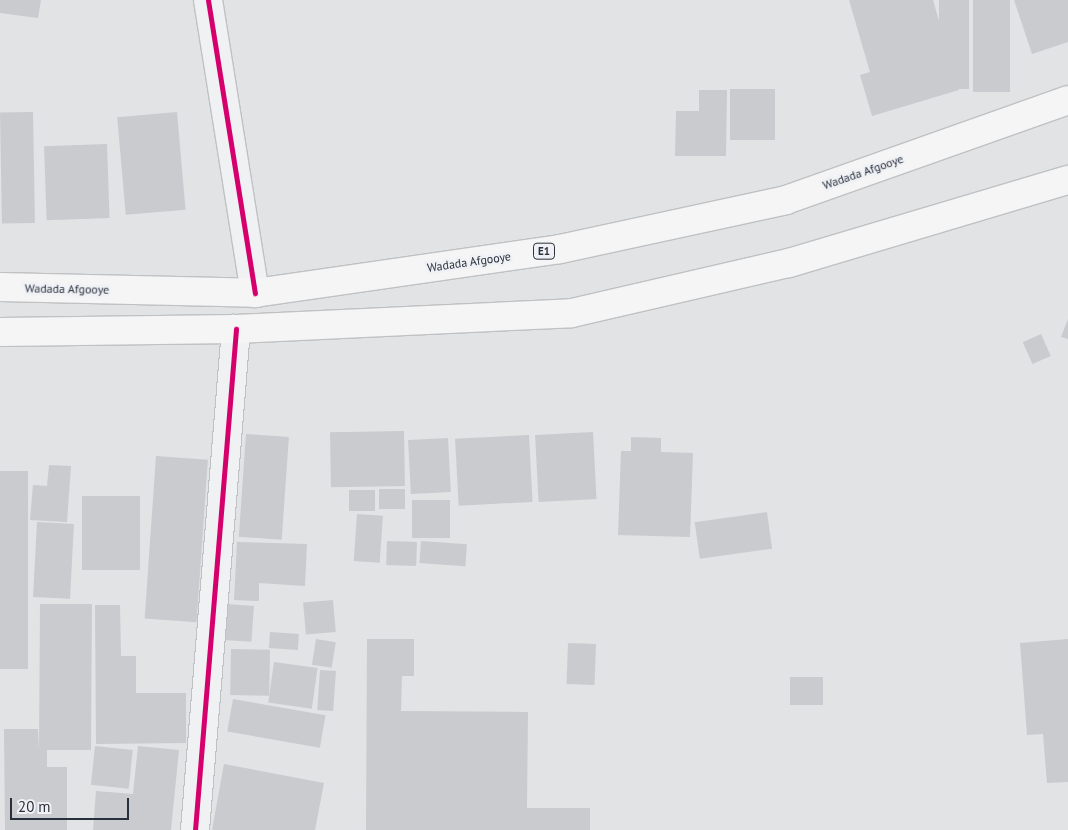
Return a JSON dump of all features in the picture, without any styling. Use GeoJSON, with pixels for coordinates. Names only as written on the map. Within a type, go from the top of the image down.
{"type":"FeatureCollection","features":[{"type":"Feature","properties":{"kind":"highway","name":"Wadada Afgooye"},"geometry":{"type":"LineString","coordinates":[[0,287],[255,293],[560,249],[786,200],[1068,100]]}},
{"type":"Feature","properties":{"kind":"highway"},"geometry":{"type":"LineString","coordinates":[[0,332],[236,329],[572,313],[789,263],[1068,180]]}},
{"type":"Feature","properties":{"kind":"street"},"geometry":{"type":"LineString","coordinates":[[208,0],[255,293]]}},
{"type":"Feature","properties":{"kind":"street"},"geometry":{"type":"LineString","coordinates":[[195,830],[236,329]]}},
{"type":"Feature","properties":{"kind":"building"},"geometry":{"type":"Polygon","coordinates":[[[0,0],[41,0],[38,18],[0,13],[0,0]]]}},
{"type":"Feature","properties":{"kind":"building"},"geometry":{"type":"Polygon","coordinates":[[[849,0],[933,0],[959,90],[872,116],[860,75],[870,72],[849,0]]]}},
{"type":"Feature","properties":{"kind":"building"},"geometry":{"type":"Polygon","coordinates":[[[939,0],[969,0],[969,89],[939,89],[939,0]]]}},
{"type":"Feature","properties":{"kind":"building"},"geometry":{"type":"Polygon","coordinates":[[[973,0],[1010,0],[1010,92],[973,92],[973,0]]]}},
{"type":"Feature","properties":{"kind":"building"},"geometry":{"type":"Polygon","coordinates":[[[1014,0],[1068,0],[1068,42],[1032,54],[1014,0]]]}},
{"type":"Feature","properties":{"kind":"building"},"geometry":{"type":"Polygon","coordinates":[[[730,89],[775,89],[775,140],[730,140],[730,89]]]}},
{"type":"Feature","properties":{"kind":"building"},"geometry":{"type":"Polygon","coordinates":[[[699,90],[727,90],[726,156],[675,156],[676,111],[699,111],[699,90]]]}},
{"type":"Feature","properties":{"kind":"building"},"geometry":{"type":"Polygon","coordinates":[[[33,112],[35,223],[2,224],[0,113],[33,112]]]}},
{"type":"Feature","properties":{"kind":"building"},"geometry":{"type":"Polygon","coordinates":[[[177,112],[186,210],[126,215],[117,117],[177,112]]]}},
{"type":"Feature","properties":{"kind":"building"},"geometry":{"type":"Polygon","coordinates":[[[107,144],[110,218],[47,220],[44,146],[107,144]]]}},
{"type":"Feature","properties":{"kind":"building"},"geometry":{"type":"Polygon","coordinates":[[[1068,319],[1068,339],[1061,337],[1068,319]]]}},
{"type":"Feature","properties":{"kind":"building"},"geometry":{"type":"Polygon","coordinates":[[[1041,334],[1051,356],[1032,364],[1023,342],[1041,334]]]}},
{"type":"Feature","properties":{"kind":"building"},"geometry":{"type":"Polygon","coordinates":[[[404,431],[405,486],[331,487],[330,432],[404,431]]]}},
{"type":"Feature","properties":{"kind":"building"},"geometry":{"type":"Polygon","coordinates":[[[593,432],[597,499],[539,502],[535,435],[593,432]]]}},
{"type":"Feature","properties":{"kind":"building"},"geometry":{"type":"Polygon","coordinates":[[[246,434],[289,437],[282,540],[239,537],[246,434]]]}},
{"type":"Feature","properties":{"kind":"building"},"geometry":{"type":"Polygon","coordinates":[[[529,435],[533,502],[459,506],[455,439],[529,435]]]}},
{"type":"Feature","properties":{"kind":"building"},"geometry":{"type":"Polygon","coordinates":[[[631,437],[661,438],[661,452],[693,453],[690,537],[618,535],[621,451],[631,451],[631,437]]]}},
{"type":"Feature","properties":{"kind":"building"},"geometry":{"type":"Polygon","coordinates":[[[448,438],[451,492],[411,494],[408,440],[448,438]]]}},
{"type":"Feature","properties":{"kind":"building"},"geometry":{"type":"Polygon","coordinates":[[[156,456],[208,460],[197,622],[145,619],[156,456]]]}},
{"type":"Feature","properties":{"kind":"building"},"geometry":{"type":"Polygon","coordinates":[[[49,465],[71,466],[67,522],[30,520],[33,485],[47,486],[49,465]]]}},
{"type":"Feature","properties":{"kind":"building"},"geometry":{"type":"Polygon","coordinates":[[[0,471],[28,471],[28,669],[0,669],[0,471]]]}},
{"type":"Feature","properties":{"kind":"building"},"geometry":{"type":"Polygon","coordinates":[[[379,489],[405,489],[405,509],[379,509],[379,489]]]}},
{"type":"Feature","properties":{"kind":"building"},"geometry":{"type":"Polygon","coordinates":[[[349,490],[375,490],[375,511],[349,511],[349,490]]]}},
{"type":"Feature","properties":{"kind":"building"},"geometry":{"type":"Polygon","coordinates":[[[82,496],[140,496],[140,570],[82,570],[82,496]]]}},
{"type":"Feature","properties":{"kind":"building"},"geometry":{"type":"Polygon","coordinates":[[[412,500],[450,500],[450,538],[412,538],[412,500]]]}},
{"type":"Feature","properties":{"kind":"building"},"geometry":{"type":"Polygon","coordinates":[[[767,512],[772,549],[700,559],[695,522],[767,512]]]}},
{"type":"Feature","properties":{"kind":"building"},"geometry":{"type":"Polygon","coordinates":[[[357,514],[383,516],[380,563],[354,561],[357,514]]]}},
{"type":"Feature","properties":{"kind":"building"},"geometry":{"type":"Polygon","coordinates":[[[37,522],[74,524],[70,599],[33,597],[37,522]]]}},
{"type":"Feature","properties":{"kind":"building"},"geometry":{"type":"Polygon","coordinates":[[[387,541],[417,542],[416,566],[386,565],[387,541]]]}},
{"type":"Feature","properties":{"kind":"building"},"geometry":{"type":"Polygon","coordinates":[[[421,541],[467,544],[465,566],[419,563],[421,541]]]}},
{"type":"Feature","properties":{"kind":"building"},"geometry":{"type":"Polygon","coordinates":[[[237,542],[307,544],[305,586],[259,583],[259,601],[234,600],[237,542]]]}},
{"type":"Feature","properties":{"kind":"building"},"geometry":{"type":"Polygon","coordinates":[[[333,600],[336,632],[306,634],[303,603],[333,600]]]}},
{"type":"Feature","properties":{"kind":"building"},"geometry":{"type":"Polygon","coordinates":[[[40,604],[92,604],[91,750],[47,750],[47,767],[67,767],[67,830],[5,830],[4,729],[38,729],[39,751],[40,604]]]}},
{"type":"Feature","properties":{"kind":"building"},"geometry":{"type":"Polygon","coordinates":[[[226,604],[254,606],[251,642],[223,640],[226,604]]]}},
{"type":"Feature","properties":{"kind":"building"},"geometry":{"type":"Polygon","coordinates":[[[95,605],[120,605],[121,656],[136,656],[136,693],[186,693],[186,743],[96,744],[95,605]]]}},
{"type":"Feature","properties":{"kind":"building"},"geometry":{"type":"Polygon","coordinates":[[[270,632],[299,634],[298,650],[269,648],[270,632]]]}},
{"type":"Feature","properties":{"kind":"building"},"geometry":{"type":"Polygon","coordinates":[[[316,639],[336,642],[332,668],[312,665],[316,639]]]}},
{"type":"Feature","properties":{"kind":"building"},"geometry":{"type":"Polygon","coordinates":[[[367,639],[414,639],[414,676],[402,676],[401,711],[528,712],[527,808],[590,808],[590,830],[366,830],[367,639]]]}},
{"type":"Feature","properties":{"kind":"building"},"geometry":{"type":"Polygon","coordinates":[[[1068,639],[1068,782],[1047,783],[1043,734],[1027,735],[1020,643],[1068,639]]]}},
{"type":"Feature","properties":{"kind":"building"},"geometry":{"type":"Polygon","coordinates":[[[568,643],[596,644],[595,685],[567,684],[568,643]]]}},
{"type":"Feature","properties":{"kind":"building"},"geometry":{"type":"Polygon","coordinates":[[[231,649],[270,650],[269,696],[230,695],[231,649]]]}},
{"type":"Feature","properties":{"kind":"building"},"geometry":{"type":"Polygon","coordinates":[[[274,662],[318,668],[312,709],[268,703],[274,662]]]}},
{"type":"Feature","properties":{"kind":"building"},"geometry":{"type":"Polygon","coordinates":[[[320,670],[336,671],[333,711],[317,710],[320,670]]]}},
{"type":"Feature","properties":{"kind":"building"},"geometry":{"type":"Polygon","coordinates":[[[790,677],[823,677],[823,705],[790,705],[790,677]]]}},
{"type":"Feature","properties":{"kind":"building"},"geometry":{"type":"Polygon","coordinates":[[[233,699],[326,715],[320,748],[227,731],[233,699]]]}},
{"type":"Feature","properties":{"kind":"building"},"geometry":{"type":"Polygon","coordinates":[[[95,746],[133,750],[129,789],[91,785],[95,746]]]}},
{"type":"Feature","properties":{"kind":"building"},"geometry":{"type":"Polygon","coordinates":[[[138,746],[179,750],[171,830],[93,830],[96,791],[133,794],[138,746]]]}},
{"type":"Feature","properties":{"kind":"building"},"geometry":{"type":"Polygon","coordinates":[[[224,764],[324,783],[315,830],[212,830],[224,764]]]}},
{"type":"Feature","properties":{"kind":"cycle path"},"geometry":{"type":"LineString","coordinates":[[208,0],[255,293]]}},
{"type":"Feature","properties":{"kind":"cycle path"},"geometry":{"type":"LineString","coordinates":[[195,830],[236,329]]}}]}
